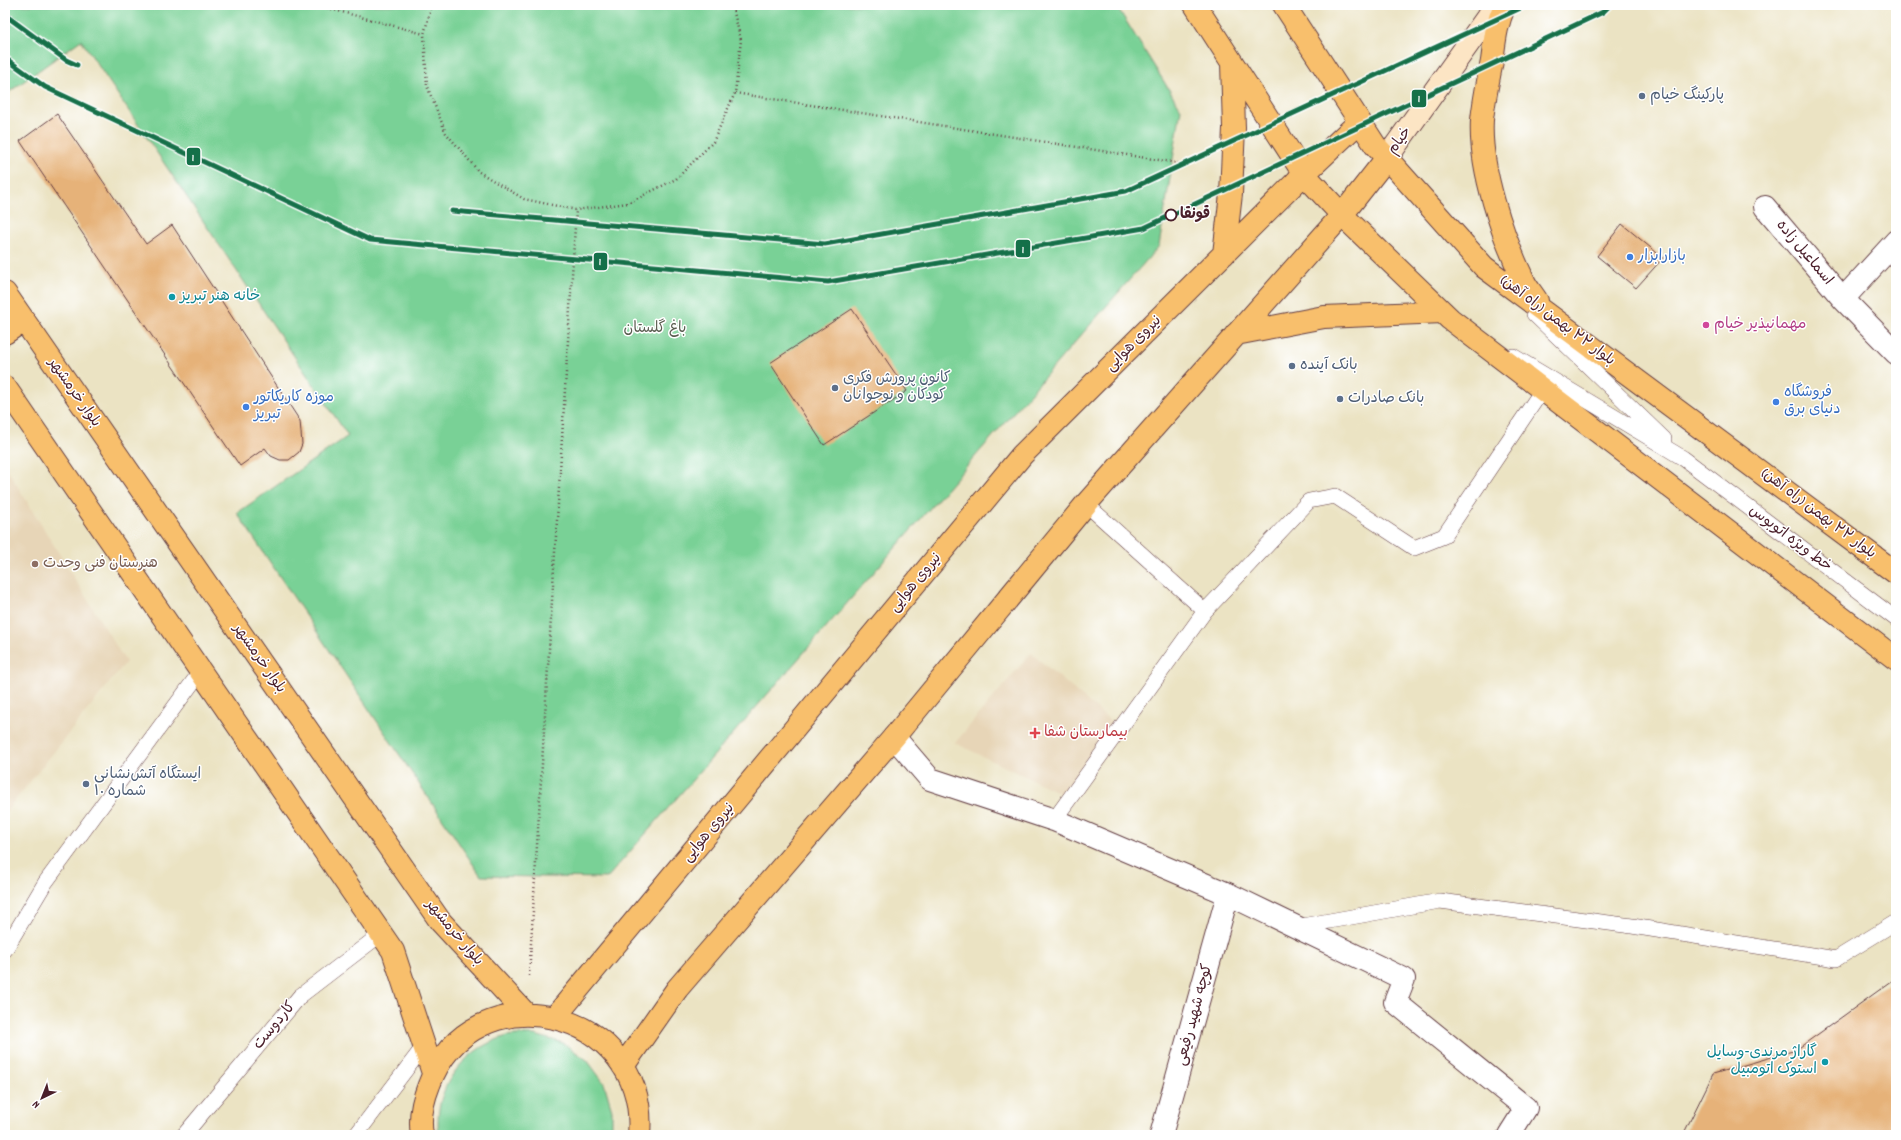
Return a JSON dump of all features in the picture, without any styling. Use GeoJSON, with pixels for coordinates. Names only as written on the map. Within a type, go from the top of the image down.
{"type":"FeatureCollection","features":[{"type":"Feature","properties":{"kind":"main road"},"geometry":{"type":"LineString","coordinates":[[1194,5],[1304,174],[1342,215],[1446,315],[1896,659]]}},
{"type":"Feature","properties":{"kind":"main road","name":"بلوار ۲۲ بهمن (راه آهن)"},"geometry":{"type":"LineString","coordinates":[[1284,5],[1359,122],[1386,159],[1484,266],[1896,573]]}},
{"type":"Feature","properties":{"kind":"main road","name":"خیام"},"geometry":{"type":"LineString","coordinates":[[1386,159],[1496,5]]}},
{"type":"Feature","properties":{"kind":"main road"},"geometry":{"type":"LineString","coordinates":[[1505,5],[1496,26],[1486,90],[1482,122],[1484,155],[1492,193],[1510,246],[1524,282],[1545,312]]}},
{"type":"Feature","properties":{"kind":"main road"},"geometry":{"type":"LineString","coordinates":[[1224,254],[1232,186],[1234,128],[1232,63]]}},
{"type":"Feature","properties":{"kind":"main road","name":"نیروی هوایی"},"geometry":{"type":"LineString","coordinates":[[554,1017],[1022,455],[1304,174],[1359,122]]}},
{"type":"Feature","properties":{"kind":"main road"},"geometry":{"type":"LineString","coordinates":[[624,1066],[678,989],[894,737],[1086,504],[1342,215],[1386,159]]}},
{"type":"Feature","properties":{"kind":"main road","name":"بلوار خرمشهر"},"geometry":{"type":"LineString","coordinates":[[5,293],[440,921],[526,1014]]}},
{"type":"Feature","properties":{"kind":"main road"},"geometry":{"type":"LineString","coordinates":[[1236,334],[1324,317],[1446,315]]}},
{"type":"Feature","properties":{"kind":"main road"},"geometry":{"type":"LineString","coordinates":[[5,333],[24,320]]}},
{"type":"Feature","properties":{"kind":"main road"},"geometry":{"type":"LineString","coordinates":[[5,387],[201,671],[392,952],[433,1073]]}},
{"type":"Feature","properties":{"kind":"main road"},"geometry":{"type":"LineString","coordinates":[[422,1135],[420,1128],[423,1100],[433,1073],[450,1049],[472,1030],[498,1019],[526,1014],[554,1017],[582,1027],[605,1044],[624,1066],[636,1092],[640,1120],[639,1135]]}},
{"type":"Feature","properties":{"kind":"street","name":"اسماعیل زاده"},"geometry":{"type":"LineString","coordinates":[[1765,207],[1843,299],[1896,353]]}},
{"type":"Feature","properties":{"kind":"street","name":"اسماعیل زاده"},"geometry":{"type":"LineString","coordinates":[[1843,299],[1896,241]]}},
{"type":"Feature","properties":{"kind":"street"},"geometry":{"type":"LineString","coordinates":[[894,737],[930,779],[1054,820],[1228,894],[1404,978],[1395,1002],[1526,1108],[1509,1135]]}},
{"type":"Feature","properties":{"kind":"street","name":"کوچه شهید رفیعی"},"geometry":{"type":"LineString","coordinates":[[1162,1135],[1228,894]]}},
{"type":"Feature","properties":{"kind":"lane"},"geometry":{"type":"LineString","coordinates":[[1484,266],[1683,458]]}},
{"type":"Feature","properties":{"kind":"lane"},"geometry":{"type":"LineString","coordinates":[[1446,315],[1683,458]]}},
{"type":"Feature","properties":{"kind":"lane"},"geometry":{"type":"LineString","coordinates":[[1054,820],[1205,611],[1309,500],[1335,496],[1414,548],[1444,536],[1543,389]]}},
{"type":"Feature","properties":{"kind":"lane","name":"خط ویژه اتوبوس"},"geometry":{"type":"LineString","coordinates":[[1683,458],[1896,619]]}},
{"type":"Feature","properties":{"kind":"lane"},"geometry":{"type":"LineString","coordinates":[[1086,504],[1205,611]]}},
{"type":"Feature","properties":{"kind":"lane"},"geometry":{"type":"LineString","coordinates":[[5,950],[44,883],[201,671]]}},
{"type":"Feature","properties":{"kind":"lane"},"geometry":{"type":"LineString","coordinates":[[1296,927],[1440,901],[1632,926],[1836,959],[1896,922]]}},
{"type":"Feature","properties":{"kind":"lane","name":"کاردوست"},"geometry":{"type":"LineString","coordinates":[[184,1135],[300,996],[380,934]]}},
{"type":"Feature","properties":{"kind":"lane"},"geometry":{"type":"LineString","coordinates":[[356,1135],[424,1046]]}},
{"type":"Feature","properties":{"kind":"path"},"geometry":{"type":"LineString","coordinates":[[316,5],[424,34]]}},
{"type":"Feature","properties":{"kind":"path"},"geometry":{"type":"LineString","coordinates":[[432,5],[424,34],[427,86],[446,133],[479,172],[524,198],[576,210],[628,203],[676,179],[713,142],[735,93],[741,40],[732,5]]}},
{"type":"Feature","properties":{"kind":"path"},"geometry":{"type":"LineString","coordinates":[[735,93],[1178,164]]}},
{"type":"Feature","properties":{"kind":"path"},"geometry":{"type":"LineString","coordinates":[[526,1014],[576,210]]}},
{"type":"Feature","properties":{"kind":"shaded area","name":"هنرستان فنی وحدت"},"geometry":{"type":"Polygon","coordinates":[[[5,466],[126,662],[5,813],[5,466]]]}},
{"type":"Feature","properties":{"kind":"shaded area","name":"بیمارستان شفا"},"geometry":{"type":"Polygon","coordinates":[[[1031,653],[1113,723],[1062,794],[955,743],[1031,653]]]}},
{"type":"Feature","properties":{"kind":"green space","name":"باغ گلستان"},"geometry":{"type":"Polygon","coordinates":[[[5,5],[1116,5],[1181,109],[1159,246],[607,878],[481,876],[237,513],[348,436],[81,40],[5,95],[5,5]]]}},
{"type":"Feature","properties":{"kind":"green space"},"geometry":{"type":"Polygon","coordinates":[[[515,1035],[535,1035],[563,1043],[587,1060],[604,1083],[612,1110],[612,1135],[439,1135],[438,1118],[440,1103],[445,1088],[453,1074],[463,1062],[475,1051],[504,1037],[515,1035]]]}},
{"type":"Feature","properties":{"kind":"building","name":"خانه هنر تبریز"},"geometry":{"type":"Polygon","coordinates":[[[57,114],[146,244],[172,225],[300,421],[302,444],[299,452],[289,460],[280,460],[271,456],[265,448],[240,466],[20,141],[57,114]]]}},
{"type":"Feature","properties":{"kind":"building","name":"بازارابزار"},"geometry":{"type":"Polygon","coordinates":[[[1622,224],[1663,258],[1636,288],[1597,256],[1622,224]]]}},
{"type":"Feature","properties":{"kind":"building"},"geometry":{"type":"Polygon","coordinates":[[[852,309],[907,391],[824,445],[770,363],[852,309]]]}},
{"type":"Feature","properties":{"kind":"building","name":"گاراژ مرندی-وسایل استوک اتومبیل"},"geometry":{"type":"Polygon","coordinates":[[[1896,978],[1896,1135],[1683,1135],[1713,1074],[1796,1050],[1896,978]]]}},
{"type":"Feature","properties":{"kind":"transit line","name":"1"},"geometry":{"type":"LineString","coordinates":[[452,211],[825,244],[1126,191],[1527,5]]}},
{"type":"Feature","properties":{"kind":"transit line","name":"1"},"geometry":{"type":"LineString","coordinates":[[5,58],[45,87],[370,240],[828,282],[1144,228],[1603,12],[1610,5]]}},
{"type":"Feature","properties":{"kind":"transit line","name":"1"},"geometry":{"type":"LineString","coordinates":[[5,15],[66,60],[77,65]]}},
{"type":"Feature","properties":{"kind":"place","name":"پارکینگ خیام"},"geometry":{"type":"Point","coordinates":[1642,96]}},
{"type":"Feature","properties":{"kind":"place","name":"قونقا"},"geometry":{"type":"Point","coordinates":[1171,215]}},
{"type":"Feature","properties":{"kind":"place","name":"بازارابزار"},"geometry":{"type":"Point","coordinates":[1630,257]}},
{"type":"Feature","properties":{"kind":"place","name":"خانه هنر تبریز"},"geometry":{"type":"Point","coordinates":[172,297]}},
{"type":"Feature","properties":{"kind":"place","name":"مهمانپذیر خیام"},"geometry":{"type":"Point","coordinates":[1706,325]}},
{"type":"Feature","properties":{"kind":"place","name":"بانک آینده"},"geometry":{"type":"Point","coordinates":[1292,366]}},
{"type":"Feature","properties":{"kind":"place","name":"کانون پرورش فکری کودکان و نوجوانان"},"geometry":{"type":"Point","coordinates":[835,388]}},
{"type":"Feature","properties":{"kind":"place","name":"بانک صادرات"},"geometry":{"type":"Point","coordinates":[1340,399]}},
{"type":"Feature","properties":{"kind":"place","name":"فروشگاه دنیای برق"},"geometry":{"type":"Point","coordinates":[1776,402]}},
{"type":"Feature","properties":{"kind":"place","name":"موزه کاریکاتور تبریز"},"geometry":{"type":"Point","coordinates":[246,407]}},
{"type":"Feature","properties":{"kind":"place","name":"هنرستان فنی وحدت"},"geometry":{"type":"Point","coordinates":[35,564]}},
{"type":"Feature","properties":{"kind":"place","name":"بیمارستان شفا"},"geometry":{"type":"Point","coordinates":[1035,733]}},
{"type":"Feature","properties":{"kind":"place","name":"ایستگاه آتش‌نشانی شماره ۱۰"},"geometry":{"type":"Point","coordinates":[86,784]}},
{"type":"Feature","properties":{"kind":"place","name":"گاراژ مرندی-وسایل استوک اتومبیل"},"geometry":{"type":"Point","coordinates":[1825,1062]}}]}
